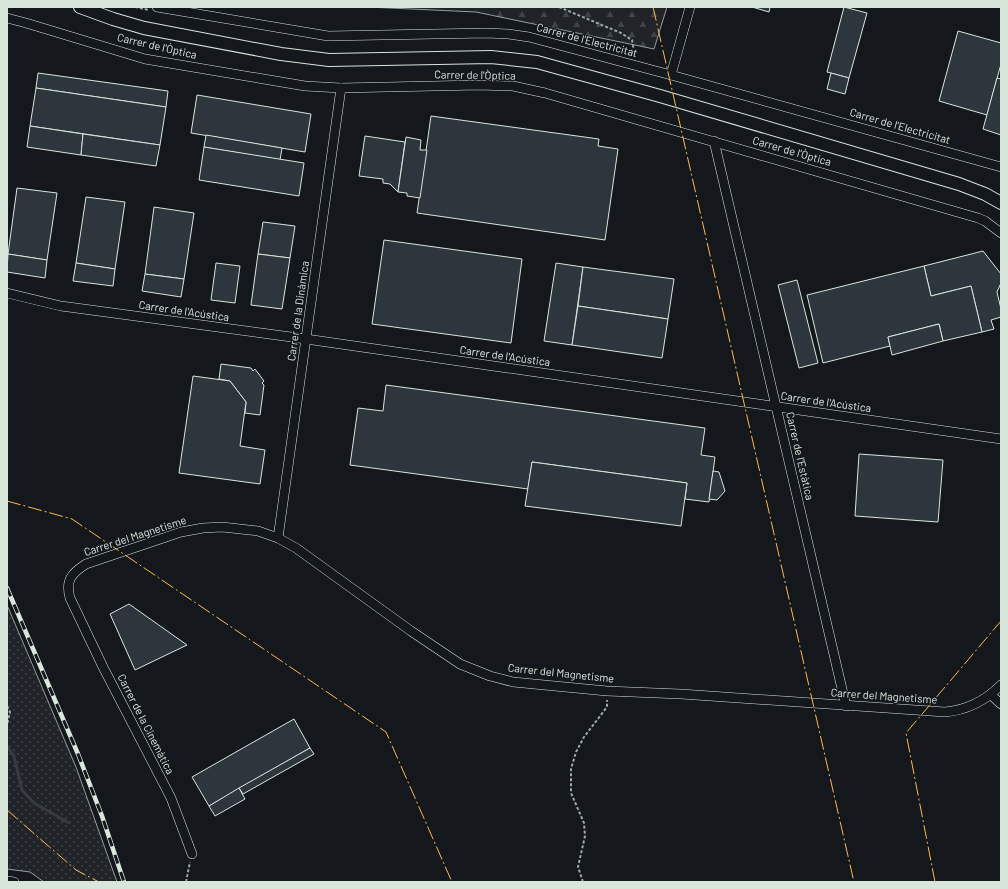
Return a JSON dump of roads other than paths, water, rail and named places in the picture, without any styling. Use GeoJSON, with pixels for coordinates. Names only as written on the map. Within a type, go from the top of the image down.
{"type":"FeatureCollection","features":[{"type":"Feature","properties":{"kind":"street"},"geometry":{"type":"LineString","coordinates":[[80,7],[144,28],[257,50],[303,57],[329,60],[492,56],[537,62],[691,105],[959,184],[985,194],[1001,203]]}},
{"type":"Feature","properties":{"kind":"street","name":"Carrer de l'Electricitat"},"geometry":{"type":"LineString","coordinates":[[157,7],[328,36],[487,32],[547,41],[1001,167]]}},
{"type":"Feature","properties":{"kind":"street"},"geometry":{"type":"LineString","coordinates":[[671,75],[690,7]]}},
{"type":"Feature","properties":{"kind":"street","name":"Carrer de l'Òptica"},"geometry":{"type":"LineString","coordinates":[[7,18],[145,59],[305,86],[341,88],[479,85],[513,86],[545,93],[985,220],[1001,233]]}},
{"type":"Feature","properties":{"kind":"street","name":"Carrer de la Dinàmica"},"geometry":{"type":"LineString","coordinates":[[278,538],[341,88]]}},
{"type":"Feature","properties":{"kind":"street","name":"Carrer de l'Estàtica"},"geometry":{"type":"LineString","coordinates":[[714,141],[846,706]]}},
{"type":"Feature","properties":{"kind":"street","name":"Carrer de l'Acústica"},"geometry":{"type":"LineString","coordinates":[[7,293],[61,306],[306,339],[1001,440]]}},
{"type":"Feature","properties":{"kind":"street","name":"Carrer del Magnetisme"},"geometry":{"type":"LineString","coordinates":[[70,580],[73,574],[86,564],[181,532],[203,528],[222,527],[258,531],[278,538],[296,548],[460,664],[490,676],[513,682],[607,691],[681,694],[945,712],[957,711],[974,705],[991,695],[1001,685]]}},
{"type":"Feature","properties":{"kind":"street","name":"Carrer de la Cinemàtica"},"geometry":{"type":"LineString","coordinates":[[70,580],[68,591],[70,598],[103,667],[171,798],[192,854]]}},
{"type":"Feature","properties":{"kind":"street"},"geometry":{"type":"LineString","coordinates":[[991,695],[1001,704]]}},
{"type":"Feature","properties":{"kind":"street"},"geometry":{"type":"LineString","coordinates":[[7,881],[14,882]]}},
{"type":"Feature","properties":{"kind":"waterway"},"geometry":{"type":"LineString","coordinates":[[7,746],[14,756],[22,790],[34,803],[69,823]]}},
{"type":"Feature","properties":{"kind":"railway"},"geometry":{"type":"LineString","coordinates":[[7,588],[78,754],[102,816],[124,882]]}}]}
